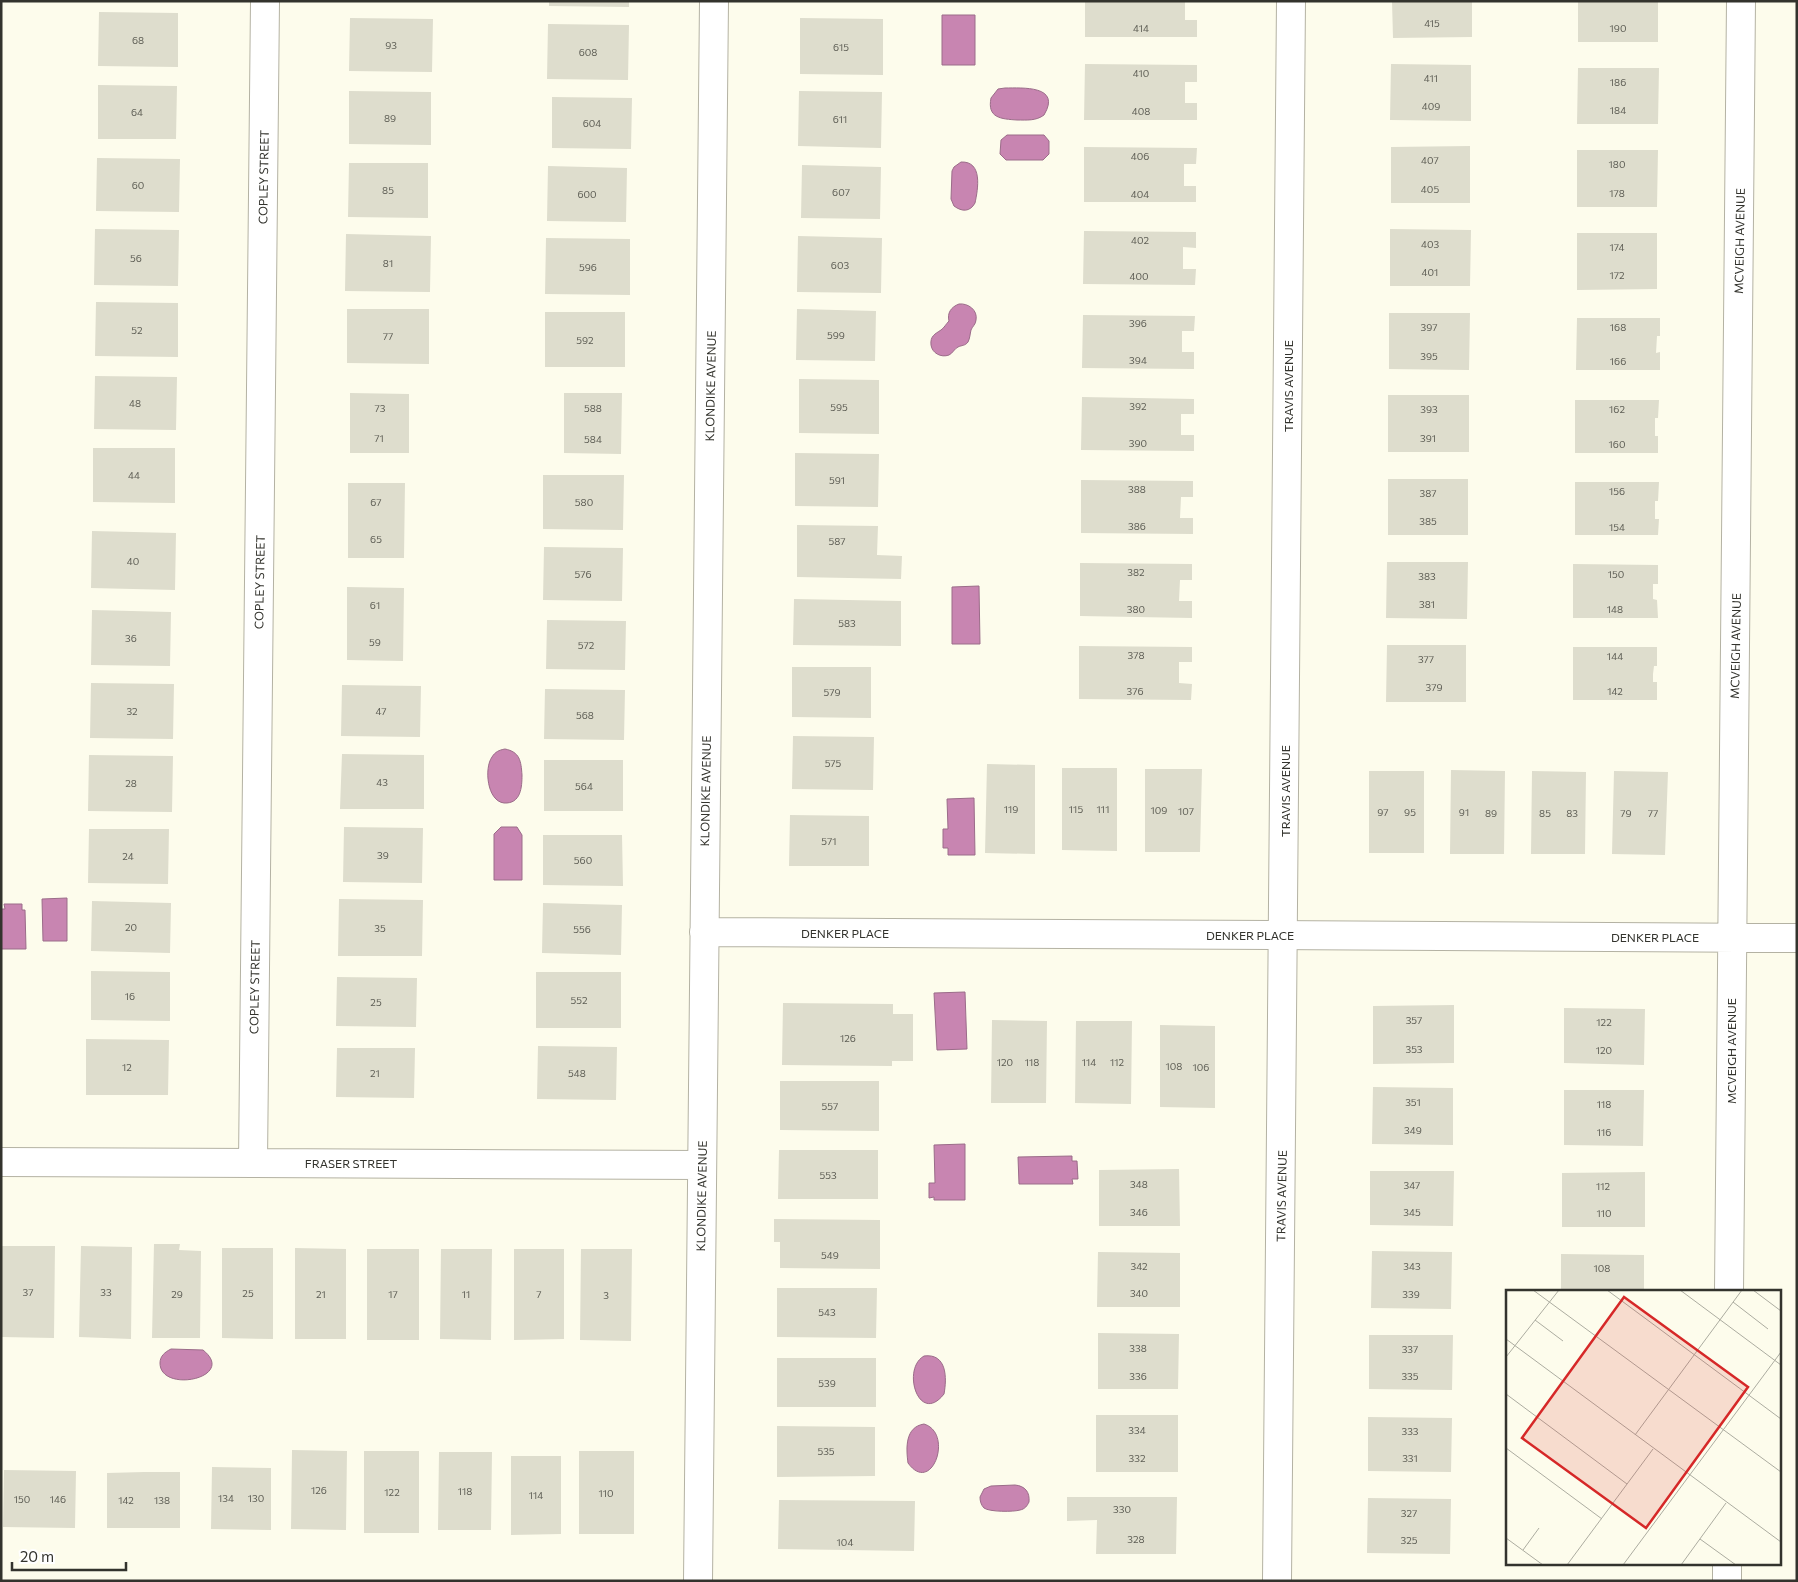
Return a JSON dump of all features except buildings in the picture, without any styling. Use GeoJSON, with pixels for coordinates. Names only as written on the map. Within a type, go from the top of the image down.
{"type":"FeatureCollection","features":[{"type":"Feature","properties":{"kind":"street","name":"COPLEY STREET"},"geometry":{"type":"LineString","coordinates":[[253,1163],[265,1]]}},
{"type":"Feature","properties":{"kind":"street","name":"KLONDIKE AVENUE"},"geometry":{"type":"LineString","coordinates":[[698,1581],[714,1]]}},
{"type":"Feature","properties":{"kind":"street","name":"TRAVIS AVENUE"},"geometry":{"type":"LineString","coordinates":[[1277,1581],[1291,1]]}},
{"type":"Feature","properties":{"kind":"street","name":"MCVEIGH AVENUE"},"geometry":{"type":"LineString","coordinates":[[1729,1290],[1741,1]]}},
{"type":"Feature","properties":{"kind":"street","name":"DENKER PLACE"},"geometry":{"type":"LineString","coordinates":[[704,932],[1797,938]]}},
{"type":"Feature","properties":{"kind":"street","name":"FRASER STREET"},"geometry":{"type":"LineString","coordinates":[[1,1162],[702,1165]]}},
{"type":"Feature","properties":{"kind":"street"},"geometry":{"type":"LineString","coordinates":[[1726,1581],[1727,1564]]}},
{"type":"Feature","properties":{"kind":"shaded area"},"geometry":{"type":"Polygon","coordinates":[[[942,15],[975,15],[975,65],[942,65],[942,15]]]}},
{"type":"Feature","properties":{"kind":"shaded area"},"geometry":{"type":"Polygon","coordinates":[[[998,89],[1038,90],[1044,93],[1048,98],[1048,105],[1044,115],[1028,120],[1006,119],[996,116],[991,110],[991,98],[998,89]]]}},
{"type":"Feature","properties":{"kind":"shaded area"},"geometry":{"type":"Polygon","coordinates":[[[1007,135],[1044,135],[1049,141],[1049,154],[1043,160],[1006,160],[1000,154],[1001,140],[1007,135]]]}},
{"type":"Feature","properties":{"kind":"shaded area"},"geometry":{"type":"Polygon","coordinates":[[[961,162],[973,166],[976,171],[978,184],[975,203],[966,210],[954,206],[951,199],[952,171],[961,162]]]}},
{"type":"Feature","properties":{"kind":"shaded area"},"geometry":{"type":"Polygon","coordinates":[[[959,304],[969,306],[974,310],[976,316],[968,342],[949,355],[940,355],[933,350],[931,339],[949,321],[949,313],[959,304]]]}},
{"type":"Feature","properties":{"kind":"shaded area"},"geometry":{"type":"Polygon","coordinates":[[[979,586],[980,644],[952,644],[952,587],[979,586]]]}},
{"type":"Feature","properties":{"kind":"shaded area"},"geometry":{"type":"Polygon","coordinates":[[[505,749],[517,755],[521,765],[521,789],[517,798],[510,803],[498,801],[494,797],[488,776],[492,757],[497,751],[505,749]]]}},
{"type":"Feature","properties":{"kind":"shaded area"},"geometry":{"type":"Polygon","coordinates":[[[974,798],[975,855],[948,855],[948,848],[943,848],[943,829],[948,829],[947,799],[974,798]]]}},
{"type":"Feature","properties":{"kind":"shaded area"},"geometry":{"type":"Polygon","coordinates":[[[501,827],[517,827],[522,835],[522,880],[494,880],[494,834],[501,827]]]}},
{"type":"Feature","properties":{"kind":"shaded area"},"geometry":{"type":"Polygon","coordinates":[[[67,898],[67,941],[43,941],[42,899],[67,898]]]}},
{"type":"Feature","properties":{"kind":"shaded area"},"geometry":{"type":"Polygon","coordinates":[[[4,904],[22,904],[22,910],[25,910],[26,949],[1,949],[1,909],[5,909],[4,904]]]}},
{"type":"Feature","properties":{"kind":"shaded area"},"geometry":{"type":"Polygon","coordinates":[[[965,992],[967,1049],[937,1050],[934,993],[965,992]]]}},
{"type":"Feature","properties":{"kind":"shaded area"},"geometry":{"type":"Polygon","coordinates":[[[965,1144],[965,1200],[934,1200],[934,1197],[929,1198],[929,1183],[935,1183],[934,1145],[965,1144]]]}},
{"type":"Feature","properties":{"kind":"shaded area"},"geometry":{"type":"Polygon","coordinates":[[[1072,1156],[1072,1161],[1077,1161],[1078,1179],[1072,1179],[1073,1184],[1019,1184],[1018,1157],[1072,1156]]]}},
{"type":"Feature","properties":{"kind":"shaded area"},"geometry":{"type":"Polygon","coordinates":[[[171,1349],[203,1350],[211,1360],[211,1368],[205,1375],[195,1379],[183,1380],[172,1378],[163,1372],[160,1363],[163,1354],[171,1349]]]}},
{"type":"Feature","properties":{"kind":"shaded area"},"geometry":{"type":"Polygon","coordinates":[[[924,1356],[937,1358],[944,1368],[944,1394],[935,1402],[927,1403],[916,1392],[914,1372],[917,1363],[924,1356]]]}},
{"type":"Feature","properties":{"kind":"shaded area"},"geometry":{"type":"Polygon","coordinates":[[[924,1424],[933,1430],[938,1439],[936,1459],[932,1468],[925,1472],[917,1471],[908,1463],[907,1451],[908,1439],[913,1429],[924,1424]]]}},
{"type":"Feature","properties":{"kind":"shaded area"},"geometry":{"type":"Polygon","coordinates":[[[1015,1485],[1024,1488],[1029,1495],[1029,1502],[1023,1509],[1017,1511],[996,1511],[982,1506],[980,1497],[984,1489],[991,1486],[1015,1485]]]}}]}
